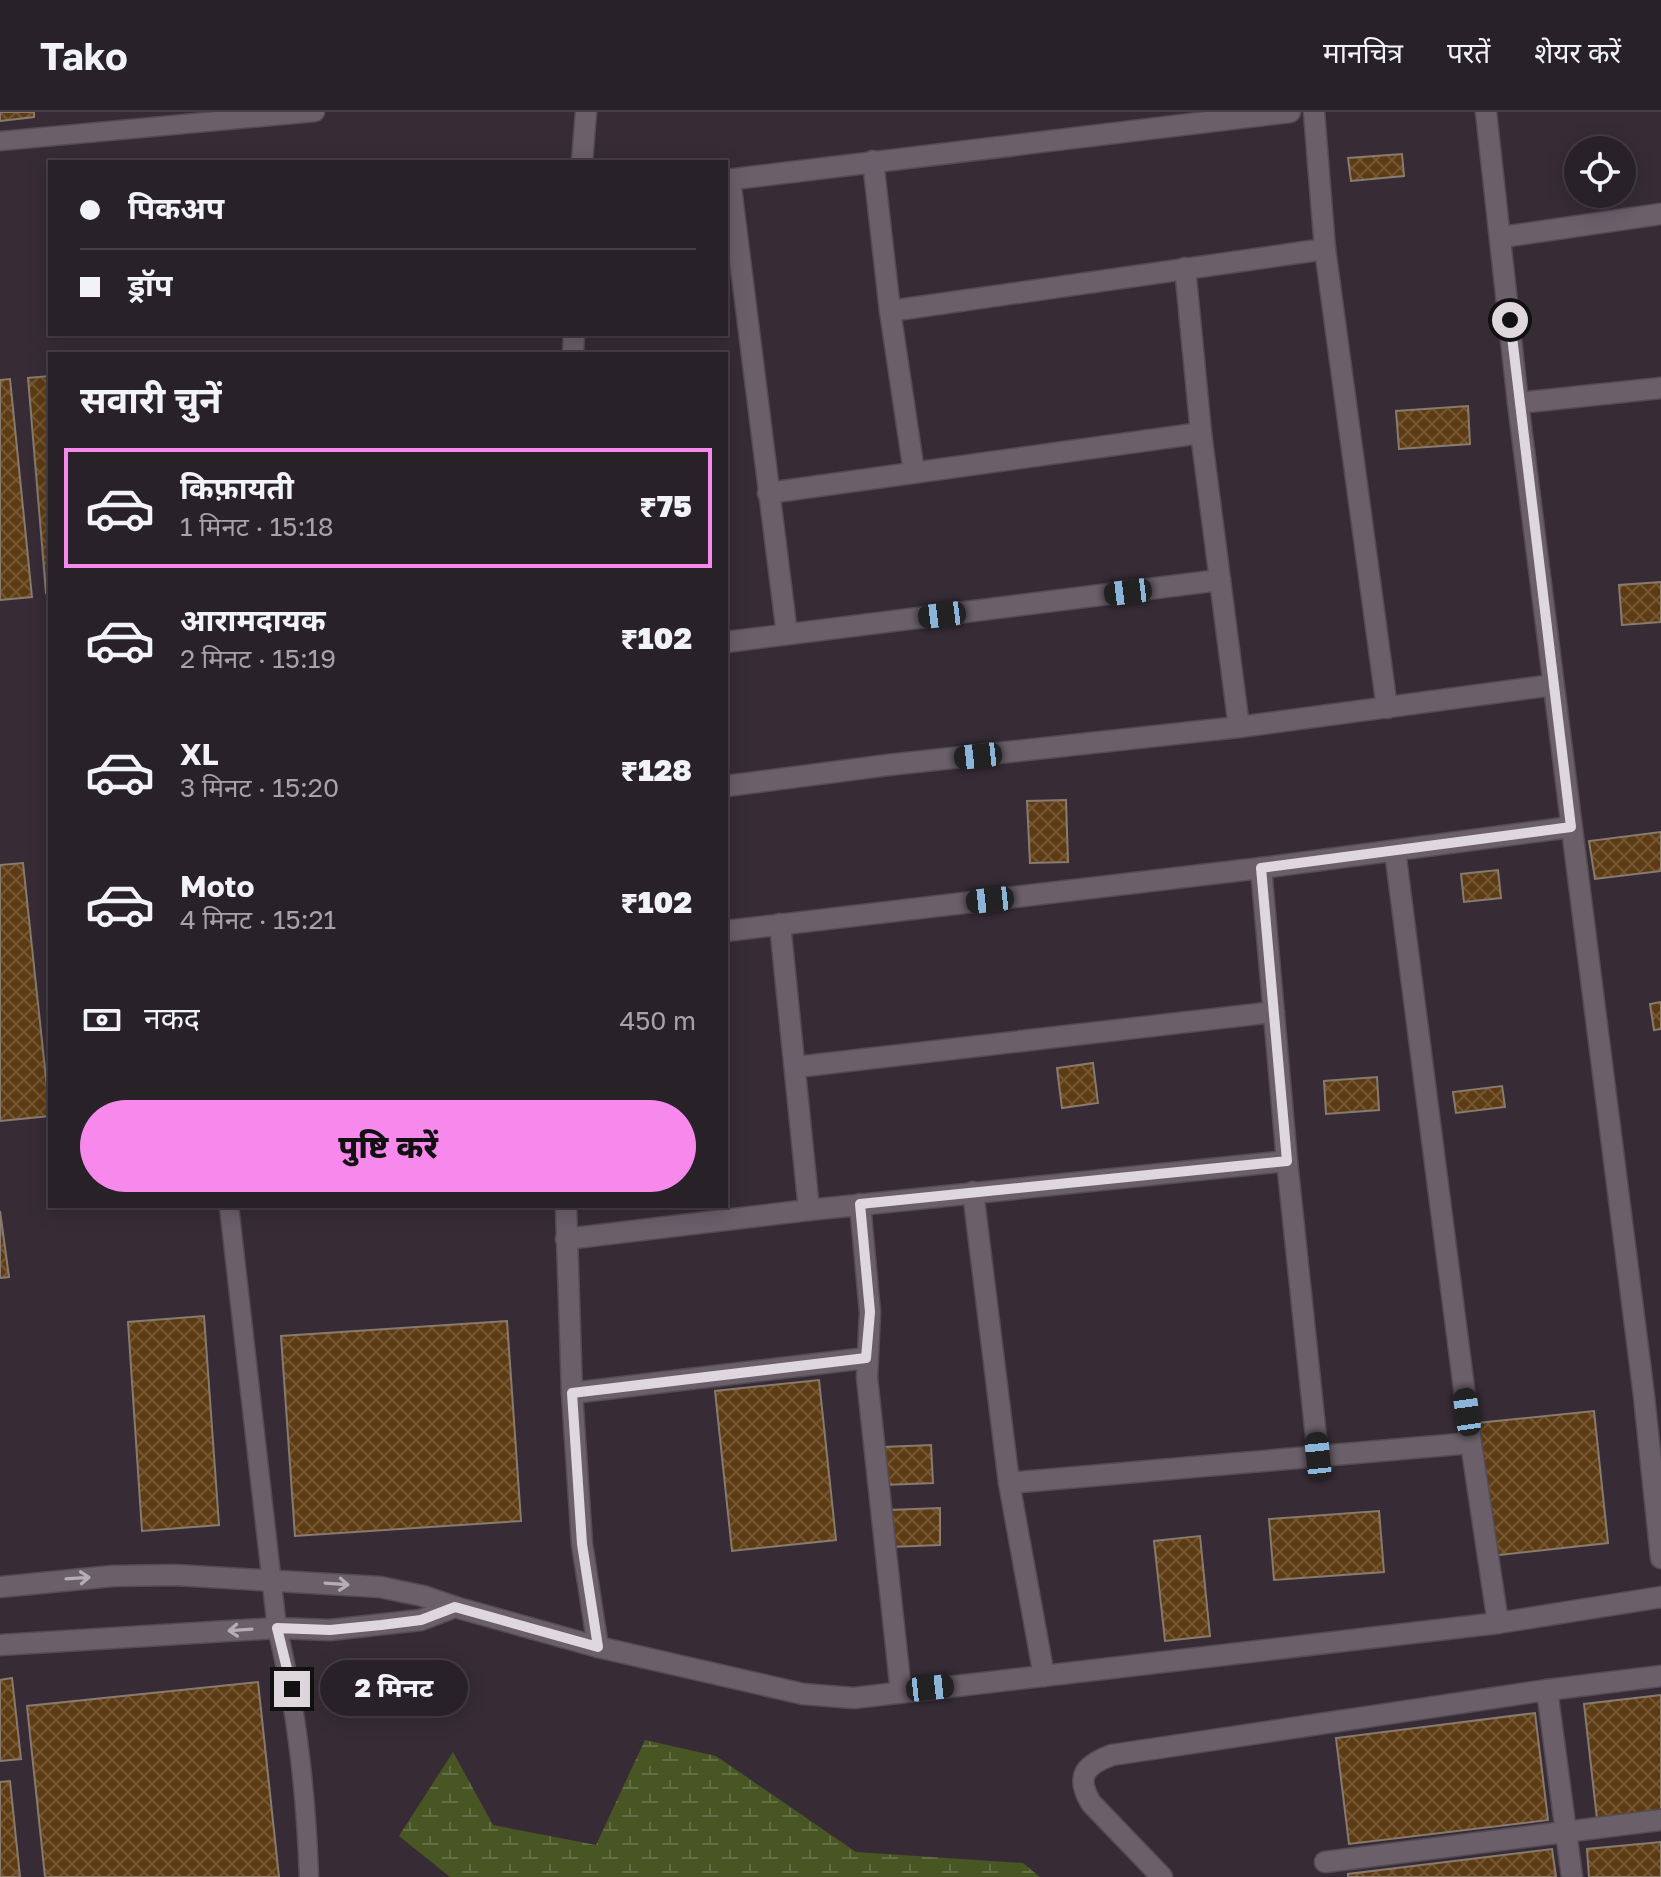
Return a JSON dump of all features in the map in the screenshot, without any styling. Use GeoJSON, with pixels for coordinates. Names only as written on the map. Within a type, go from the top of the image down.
{"type":"FeatureCollection","features":[{"type":"Feature","properties":{"kind":"street"},"geometry":{"type":"LineString","coordinates":[[582,160],[586,112]]}},
{"type":"Feature","properties":{"kind":"street"},"geometry":{"type":"LineString","coordinates":[[787,634],[728,180],[1290,112]]}},
{"type":"Feature","properties":{"kind":"street"},"geometry":{"type":"LineString","coordinates":[[1314,112],[1325,249],[1387,708]]}},
{"type":"Feature","properties":{"kind":"street"},"geometry":{"type":"LineString","coordinates":[[1486,112],[1518,403],[1571,827],[1652,1394],[1661,1558]]}},
{"type":"Feature","properties":{"kind":"street"},"geometry":{"type":"LineString","coordinates":[[873,161],[890,311],[914,472]]}},
{"type":"Feature","properties":{"kind":"street"},"geometry":{"type":"LineString","coordinates":[[1502,237],[1661,214]]}},
{"type":"Feature","properties":{"kind":"street"},"geometry":{"type":"LineString","coordinates":[[890,311],[1325,249]]}},
{"type":"Feature","properties":{"kind":"street"},"geometry":{"type":"LineString","coordinates":[[1185,268],[1201,433],[1239,727]]}},
{"type":"Feature","properties":{"kind":"street"},"geometry":{"type":"LineString","coordinates":[[1518,403],[1661,388]]}},
{"type":"Feature","properties":{"kind":"street"},"geometry":{"type":"LineString","coordinates":[[768,493],[1201,433]]}},
{"type":"Feature","properties":{"kind":"street"},"geometry":{"type":"LineString","coordinates":[[728,642],[1220,580]]}},
{"type":"Feature","properties":{"kind":"street"},"geometry":{"type":"LineString","coordinates":[[728,786],[1239,727],[1553,685]]}},
{"type":"Feature","properties":{"kind":"street"},"geometry":{"type":"LineString","coordinates":[[728,931],[1261,868],[1571,827]]}},
{"type":"Feature","properties":{"kind":"street"},"geometry":{"type":"LineString","coordinates":[[1395,851],[1471,1443],[1498,1623]]}},
{"type":"Feature","properties":{"kind":"street"},"geometry":{"type":"LineString","coordinates":[[1261,868],[1318,1456]]}},
{"type":"Feature","properties":{"kind":"street"},"geometry":{"type":"LineString","coordinates":[[780,924],[809,1210]]}},
{"type":"Feature","properties":{"kind":"street"},"geometry":{"type":"LineString","coordinates":[[796,1067],[1274,1012]]}},
{"type":"Feature","properties":{"kind":"street"},"geometry":{"type":"LineString","coordinates":[[566,1239],[860,1204],[1287,1161]]}},
{"type":"Feature","properties":{"kind":"street"},"geometry":{"type":"LineString","coordinates":[[973,1192],[1009,1483],[1044,1676]]}},
{"type":"Feature","properties":{"kind":"street"},"geometry":{"type":"LineString","coordinates":[[860,1204],[870,1312],[866,1358],[901,1692]]}},
{"type":"Feature","properties":{"kind":"street"},"geometry":{"type":"LineString","coordinates":[[566,1208],[572,1393],[582,1544],[598,1647]]}},
{"type":"Feature","properties":{"kind":"street"},"geometry":{"type":"LineString","coordinates":[[572,1393],[866,1358]]}},
{"type":"Feature","properties":{"kind":"street"},"geometry":{"type":"LineString","coordinates":[[1009,1483],[1471,1443]]}},
{"type":"Feature","properties":{"kind":"street"},"geometry":{"type":"LineString","coordinates":[[0,1587],[113,1576],[175,1575],[380,1587],[423,1596],[598,1647],[829,1698],[854,1698],[1498,1623],[1661,1597]]}},
{"type":"Feature","properties":{"kind":"street"},"geometry":{"type":"LineString","coordinates":[[0,1645],[277,1628],[330,1630],[421,1620],[455,1607]]}},
{"type":"Feature","properties":{"kind":"street"},"geometry":{"type":"LineString","coordinates":[[1162,1877],[1091,1803],[1083,1790],[1083,1777],[1095,1761],[1112,1755],[1661,1676]]}},
{"type":"Feature","properties":{"kind":"street"},"geometry":{"type":"LineString","coordinates":[[1547,1690],[1572,1877]]}},
{"type":"Feature","properties":{"kind":"street"},"geometry":{"type":"LineString","coordinates":[[1325,1862],[1661,1820]]}},
{"type":"Feature","properties":{"kind":"lane"},"geometry":{"type":"LineString","coordinates":[[0,141],[315,112]]}},
{"type":"Feature","properties":{"kind":"lane"},"geometry":{"type":"LineString","coordinates":[[229,1208],[277,1628],[292,1689],[301,1760],[309,1877]]}},
{"type":"Feature","properties":{"kind":"green space"},"geometry":{"type":"Polygon","coordinates":[[[645,1740],[716,1756],[856,1852],[1023,1863],[1040,1877],[450,1877],[399,1836],[453,1752],[493,1825],[596,1845],[645,1740]]]}},
{"type":"Feature","properties":{"kind":"building"},"geometry":{"type":"Polygon","coordinates":[[[0,112],[34,112],[34,117],[0,121],[0,112]]]}},
{"type":"Feature","properties":{"kind":"building"},"geometry":{"type":"Polygon","coordinates":[[[1402,154],[1404,176],[1351,181],[1348,158],[1402,154]]]}},
{"type":"Feature","properties":{"kind":"building"},"geometry":{"type":"Polygon","coordinates":[[[48,376],[46,593],[28,378],[48,376]]]}},
{"type":"Feature","properties":{"kind":"building"},"geometry":{"type":"Polygon","coordinates":[[[10,379],[32,597],[0,600],[0,380],[10,379]]]}},
{"type":"Feature","properties":{"kind":"building"},"geometry":{"type":"Polygon","coordinates":[[[1468,406],[1470,444],[1399,449],[1396,411],[1468,406]]]}},
{"type":"Feature","properties":{"kind":"building"},"geometry":{"type":"Polygon","coordinates":[[[1661,582],[1661,622],[1622,625],[1619,585],[1661,582]]]}},
{"type":"Feature","properties":{"kind":"building"},"geometry":{"type":"Polygon","coordinates":[[[1066,800],[1068,862],[1030,863],[1027,801],[1066,800]]]}},
{"type":"Feature","properties":{"kind":"building"},"geometry":{"type":"Polygon","coordinates":[[[1661,832],[1661,871],[1595,879],[1589,841],[1661,832]]]}},
{"type":"Feature","properties":{"kind":"building"},"geometry":{"type":"Polygon","coordinates":[[[23,863],[48,1116],[0,1121],[0,865],[23,863]]]}},
{"type":"Feature","properties":{"kind":"building"},"geometry":{"type":"Polygon","coordinates":[[[1498,870],[1501,898],[1464,902],[1461,874],[1498,870]]]}},
{"type":"Feature","properties":{"kind":"building"},"geometry":{"type":"Polygon","coordinates":[[[1661,1002],[1661,1029],[1654,1030],[1650,1004],[1661,1002]]]}},
{"type":"Feature","properties":{"kind":"building"},"geometry":{"type":"Polygon","coordinates":[[[1093,1063],[1098,1103],[1062,1108],[1057,1068],[1093,1063]]]}},
{"type":"Feature","properties":{"kind":"building"},"geometry":{"type":"Polygon","coordinates":[[[1377,1077],[1379,1110],[1326,1114],[1324,1081],[1377,1077]]]}},
{"type":"Feature","properties":{"kind":"building"},"geometry":{"type":"Polygon","coordinates":[[[1502,1086],[1505,1107],[1456,1113],[1453,1092],[1502,1086]]]}},
{"type":"Feature","properties":{"kind":"building"},"geometry":{"type":"Polygon","coordinates":[[[0,1211],[9,1277],[0,1278],[0,1211]]]}},
{"type":"Feature","properties":{"kind":"building"},"geometry":{"type":"Polygon","coordinates":[[[204,1316],[219,1525],[142,1531],[128,1322],[204,1316]]]}},
{"type":"Feature","properties":{"kind":"building"},"geometry":{"type":"Polygon","coordinates":[[[507,1321],[521,1521],[295,1536],[281,1336],[507,1321]]]}},
{"type":"Feature","properties":{"kind":"building"},"geometry":{"type":"Polygon","coordinates":[[[819,1380],[836,1540],[732,1551],[715,1391],[819,1380]]]}},
{"type":"Feature","properties":{"kind":"building"},"geometry":{"type":"Polygon","coordinates":[[[1594,1411],[1608,1543],[1491,1556],[1477,1423],[1594,1411]]]}},
{"type":"Feature","properties":{"kind":"building"},"geometry":{"type":"Polygon","coordinates":[[[931,1445],[933,1483],[884,1485],[883,1447],[931,1445]]]}},
{"type":"Feature","properties":{"kind":"building"},"geometry":{"type":"Polygon","coordinates":[[[940,1508],[940,1545],[890,1547],[889,1510],[940,1508]]]}},
{"type":"Feature","properties":{"kind":"building"},"geometry":{"type":"Polygon","coordinates":[[[1379,1511],[1384,1572],[1274,1580],[1269,1519],[1379,1511]]]}},
{"type":"Feature","properties":{"kind":"building"},"geometry":{"type":"Polygon","coordinates":[[[1200,1536],[1210,1636],[1165,1641],[1154,1541],[1200,1536]]]}},
{"type":"Feature","properties":{"kind":"building"},"geometry":{"type":"Polygon","coordinates":[[[12,1678],[21,1759],[0,1761],[0,1680],[12,1678]]]}},
{"type":"Feature","properties":{"kind":"building"},"geometry":{"type":"Polygon","coordinates":[[[258,1682],[279,1877],[45,1877],[27,1706],[258,1682]]]}},
{"type":"Feature","properties":{"kind":"building"},"geometry":{"type":"Polygon","coordinates":[[[1661,1695],[1661,1812],[1597,1819],[1584,1704],[1661,1695]]]}},
{"type":"Feature","properties":{"kind":"building"},"geometry":{"type":"Polygon","coordinates":[[[1535,1713],[1548,1820],[1349,1844],[1336,1738],[1535,1713]]]}},
{"type":"Feature","properties":{"kind":"building"},"geometry":{"type":"Polygon","coordinates":[[[10,1781],[20,1877],[0,1877],[0,1782],[10,1781]]]}},
{"type":"Feature","properties":{"kind":"building"},"geometry":{"type":"Polygon","coordinates":[[[1661,1842],[1661,1877],[1589,1877],[1587,1849],[1661,1842]]]}},
{"type":"Feature","properties":{"kind":"building"},"geometry":{"type":"Polygon","coordinates":[[[1552,1849],[1556,1877],[1348,1877],[1348,1874],[1552,1849]]]}},
{"type":"Feature","properties":{"kind":"route"},"geometry":{"type":"LineString","coordinates":[[292,1689],[277,1628],[330,1630],[381,1625],[421,1620],[455,1607],[598,1647],[582,1544],[572,1393],[866,1358],[870,1312],[860,1204],[1287,1161],[1261,868],[1571,827],[1510,320]]}}]}
